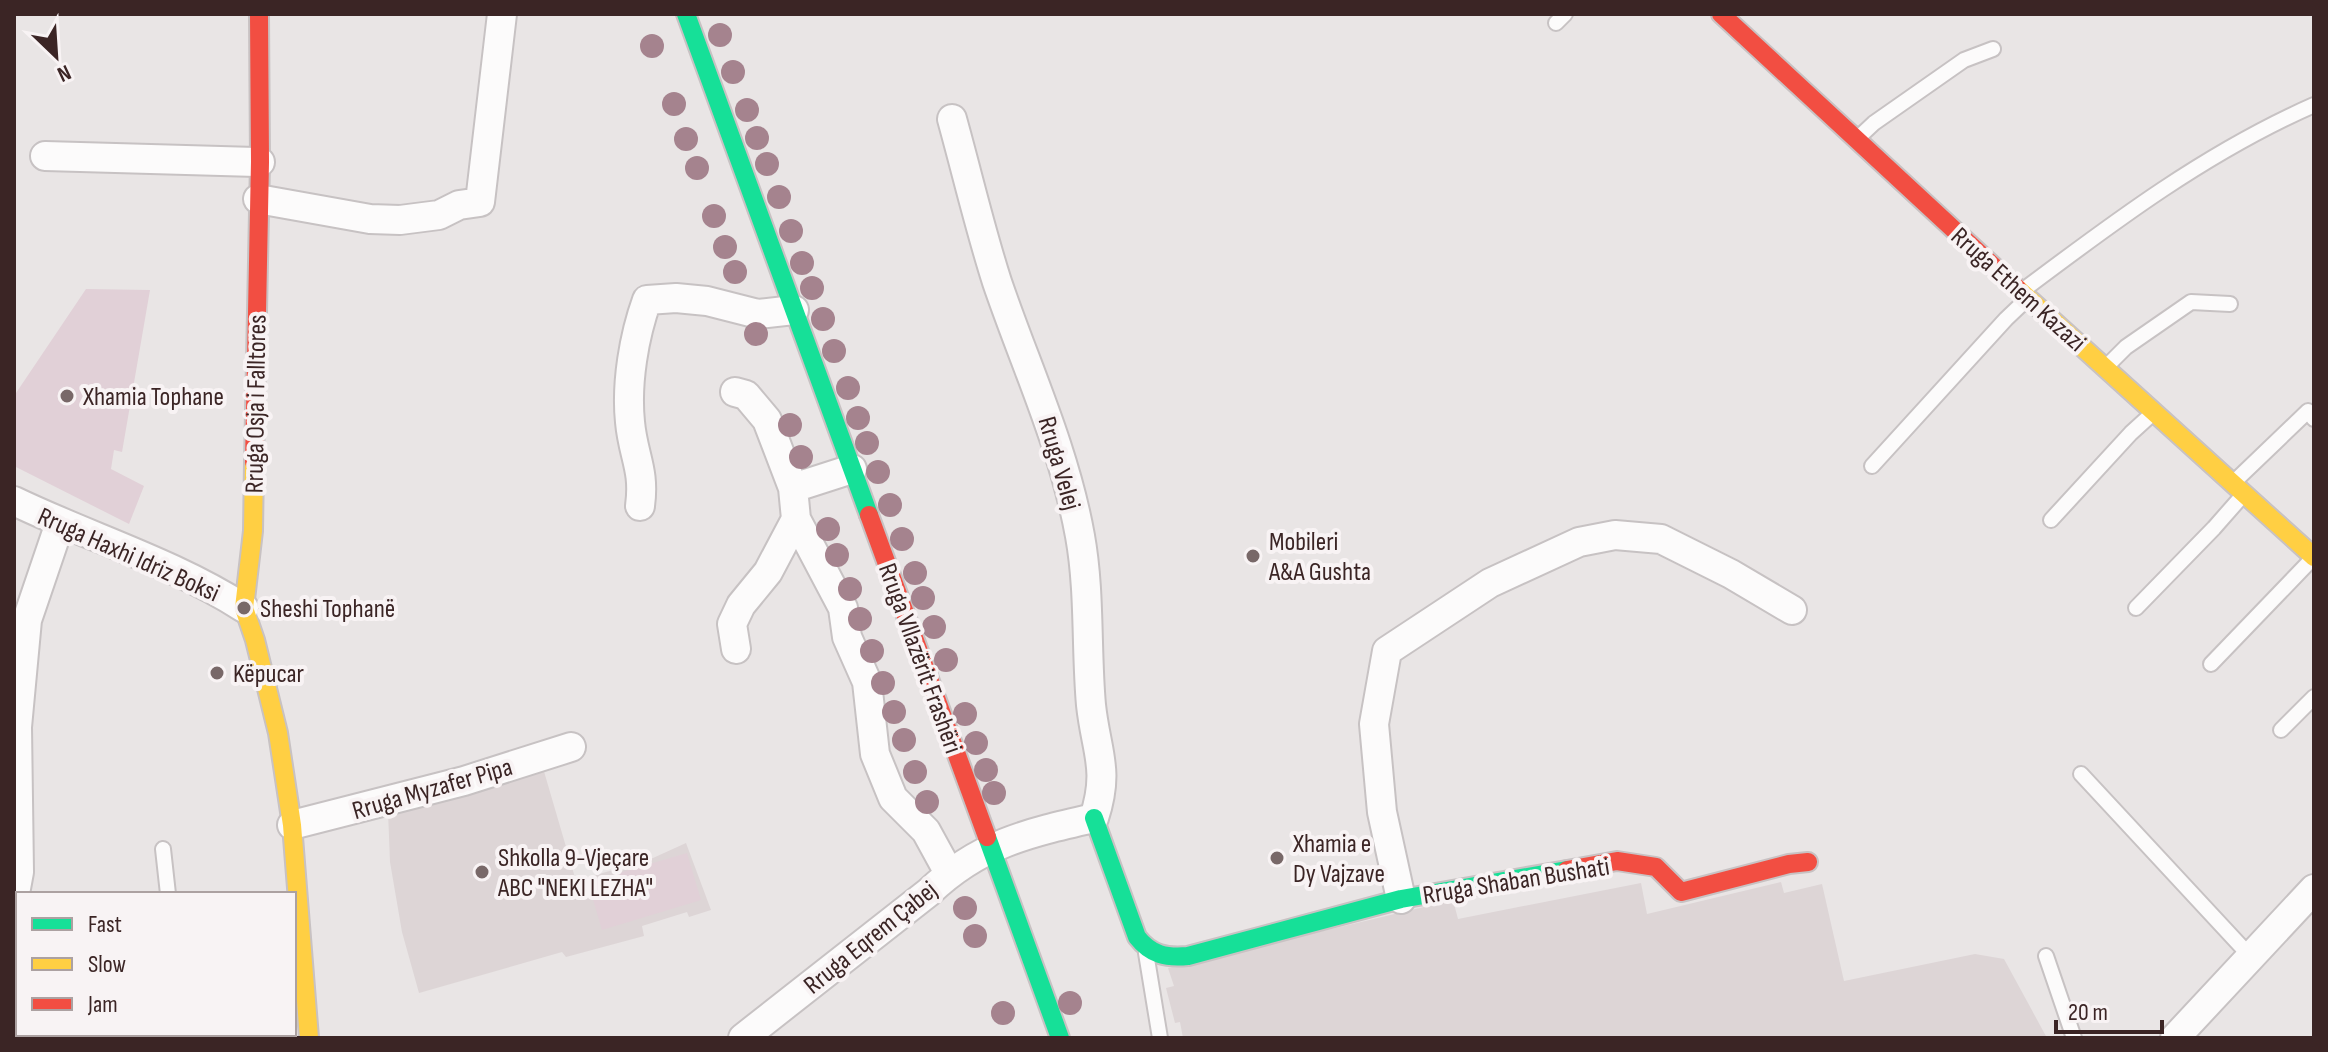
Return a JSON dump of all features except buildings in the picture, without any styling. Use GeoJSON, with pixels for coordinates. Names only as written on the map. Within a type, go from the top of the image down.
{"type":"FeatureCollection","features":[{"type":"Feature","properties":{"kind":"street","name":"Rruga Osja i Falltores"},"geometry":{"type":"LineString","coordinates":[[244,608],[253,531],[260,162],[259,14]]}},
{"type":"Feature","properties":{"kind":"street"},"geometry":{"type":"LineString","coordinates":[[258,199],[370,219],[400,220],[439,215],[459,205],[480,202],[502,14]]}},
{"type":"Feature","properties":{"kind":"street","name":"Rruga Vllazërit Frashëri"},"geometry":{"type":"LineString","coordinates":[[686,14],[1060,1038]]}},
{"type":"Feature","properties":{"kind":"street","name":"Rruga Ethem Kazazi"},"geometry":{"type":"LineString","coordinates":[[1726,16],[2024,295],[2314,557]]}},
{"type":"Feature","properties":{"kind":"street","name":"Rruga Velej"},"geometry":{"type":"LineString","coordinates":[[952,119],[997,281],[1056,438],[1080,536],[1089,636],[1091,706],[1102,765],[1103,792],[1094,818]]}},
{"type":"Feature","properties":{"kind":"street"},"geometry":{"type":"LineString","coordinates":[[45,156],[260,162]]}},
{"type":"Feature","properties":{"kind":"street"},"geometry":{"type":"LineString","coordinates":[[640,506],[643,488],[641,465],[629,419],[633,352],[647,300],[676,298],[707,301],[758,314],[794,310]]}},
{"type":"Feature","properties":{"kind":"street"},"geometry":{"type":"LineString","coordinates":[[735,392],[746,395],[767,420],[793,488],[796,519],[843,608],[847,637],[867,682],[875,754],[893,798],[926,831],[949,873]]}},
{"type":"Feature","properties":{"kind":"street"},"geometry":{"type":"LineString","coordinates":[[793,488],[852,469]]}},
{"type":"Feature","properties":{"kind":"street","name":"Rruga Haxhi Idriz Boksi"},"geometry":{"type":"LineString","coordinates":[[14,501],[60,523],[174,568],[244,608]]}},
{"type":"Feature","properties":{"kind":"street"},"geometry":{"type":"LineString","coordinates":[[736,649],[732,624],[741,605],[768,572],[796,519]]}},
{"type":"Feature","properties":{"kind":"street"},"geometry":{"type":"LineString","coordinates":[[14,899],[19,872],[17,727],[27,620],[60,523]]}},
{"type":"Feature","properties":{"kind":"street","name":"Rruga Shaban Bushati"},"geometry":{"type":"LineString","coordinates":[[1401,899],[1382,812],[1374,724],[1387,651],[1490,583],[1579,542],[1615,535],[1661,539],[1731,574],[1792,610]]}},
{"type":"Feature","properties":{"kind":"street"},"geometry":{"type":"LineString","coordinates":[[244,608],[278,733],[292,825],[295,892]]}},
{"type":"Feature","properties":{"kind":"street","name":"Rruga Myzafer Pipa"},"geometry":{"type":"LineString","coordinates":[[292,825],[464,781],[571,747]]}},
{"type":"Feature","properties":{"kind":"street"},"geometry":{"type":"LineString","coordinates":[[990,848],[1043,830],[1094,818],[1137,937],[1145,949]]}},
{"type":"Feature","properties":{"kind":"street","name":"Rruga Eqrem Çabej"},"geometry":{"type":"LineString","coordinates":[[750,1036],[949,873],[990,848]]}},
{"type":"Feature","properties":{"kind":"street","name":"Rruga Shaban Bushati"},"geometry":{"type":"LineString","coordinates":[[1145,949],[1163,958],[1188,956],[1401,899],[1617,861],[1656,867],[1681,892],[1808,862]]}},
{"type":"Feature","properties":{"kind":"street"},"geometry":{"type":"LineString","coordinates":[[2175,1038],[2314,889]]}},
{"type":"Feature","properties":{"kind":"street"},"geometry":{"type":"LineString","coordinates":[[296,912],[309,1038]]}},
{"type":"Feature","properties":{"kind":"lane"},"geometry":{"type":"LineString","coordinates":[[1857,140],[1874,123],[1964,60],[1993,49]]}},
{"type":"Feature","properties":{"kind":"lane"},"geometry":{"type":"LineString","coordinates":[[1872,466],[2006,319],[2024,295],[2152,195],[2220,152],[2314,105]]}},
{"type":"Feature","properties":{"kind":"lane"},"geometry":{"type":"LineString","coordinates":[[2105,367],[2126,347],[2191,302],[2230,304]]}},
{"type":"Feature","properties":{"kind":"lane"},"geometry":{"type":"LineString","coordinates":[[2136,608],[2214,528],[2247,467],[2308,411],[2314,419]]}},
{"type":"Feature","properties":{"kind":"lane"},"geometry":{"type":"LineString","coordinates":[[2051,520],[2154,412]]}},
{"type":"Feature","properties":{"kind":"lane"},"geometry":{"type":"LineString","coordinates":[[2211,664],[2314,557]]}},
{"type":"Feature","properties":{"kind":"lane"},"geometry":{"type":"LineString","coordinates":[[2281,730],[2314,697]]}},
{"type":"Feature","properties":{"kind":"lane"},"geometry":{"type":"LineString","coordinates":[[2081,774],[2250,956]]}},
{"type":"Feature","properties":{"kind":"lane"},"geometry":{"type":"LineString","coordinates":[[163,849],[168,892]]}},
{"type":"Feature","properties":{"kind":"lane"},"geometry":{"type":"LineString","coordinates":[[1145,949],[1160,1038]]}},
{"type":"Feature","properties":{"kind":"lane"},"geometry":{"type":"LineString","coordinates":[[2046,956],[2074,1038]]}},
{"type":"Feature","properties":{"kind":"shaded area"},"geometry":{"type":"Polygon","coordinates":[[[86,289],[150,290],[122,452],[114,450],[111,469],[144,486],[129,524],[14,466],[14,396],[86,289]]]}},
{"type":"Feature","properties":{"kind":"shaded area","name":"Shkolla 9-Vjeçare ABC \"NEKI LEZHA\""},"geometry":{"type":"Polygon","coordinates":[[[543,768],[576,881],[653,858],[686,843],[711,910],[689,917],[687,912],[642,926],[644,936],[566,957],[562,952],[419,993],[402,932],[390,862],[388,811],[543,768]]]}},
{"type":"Feature","properties":{"kind":"shaded area"},"geometry":{"type":"Polygon","coordinates":[[[687,853],[701,900],[602,930],[588,882],[687,853]]]}},
{"type":"Feature","properties":{"kind":"shaded area"},"geometry":{"type":"Polygon","coordinates":[[[1781,882],[1784,893],[1822,884],[1844,981],[1975,954],[2004,959],[2047,1038],[1183,1038],[1180,1022],[1175,1023],[1166,988],[1174,986],[1168,968],[1453,900],[1458,919],[1641,883],[1647,914],[1781,882]]]}},
{"type":"Feature","properties":{"kind":"traffic: fast"},"geometry":{"type":"LineString","coordinates":[[686,14],[869,515]]}},
{"type":"Feature","properties":{"kind":"traffic: fast"},"geometry":{"type":"LineString","coordinates":[[1094,818],[1137,937],[1153,951],[1173,956],[1188,956],[1401,899],[1567,870]]}},
{"type":"Feature","properties":{"kind":"traffic: fast"},"geometry":{"type":"LineString","coordinates":[[987,837],[1060,1038]]}},
{"type":"Feature","properties":{"kind":"traffic: slow"},"geometry":{"type":"LineString","coordinates":[[2018,289],[2314,557]]}},
{"type":"Feature","properties":{"kind":"traffic: slow"},"geometry":{"type":"LineString","coordinates":[[254,462],[253,531],[244,608],[278,733],[292,825],[309,1038]]}},
{"type":"Feature","properties":{"kind":"traffic: jam"},"geometry":{"type":"LineString","coordinates":[[254,462],[260,162],[259,14]]}},
{"type":"Feature","properties":{"kind":"traffic: jam"},"geometry":{"type":"LineString","coordinates":[[1721,14],[2018,289]]}},
{"type":"Feature","properties":{"kind":"traffic: jam"},"geometry":{"type":"LineString","coordinates":[[869,515],[987,837]]}},
{"type":"Feature","properties":{"kind":"traffic: jam"},"geometry":{"type":"LineString","coordinates":[[1567,870],[1617,861],[1656,867],[1681,892],[1789,864],[1808,862]]}},
{"type":"Feature","properties":{"kind":"place","name":"Xhamia Tophane"},"geometry":{"type":"Point","coordinates":[67,396]}},
{"type":"Feature","properties":{"kind":"place","name":"Mobileri A&A Gushta"},"geometry":{"type":"Point","coordinates":[1253,556]}},
{"type":"Feature","properties":{"kind":"place","name":"Sheshi Tophanë"},"geometry":{"type":"Point","coordinates":[244,608]}},
{"type":"Feature","properties":{"kind":"place","name":"Këpucar"},"geometry":{"type":"Point","coordinates":[217,673]}},
{"type":"Feature","properties":{"kind":"place","name":"Xhamia e Dy Vajzave"},"geometry":{"type":"Point","coordinates":[1277,858]}},
{"type":"Feature","properties":{"kind":"place","name":"Shkolla 9-Vjeçare ABC \"NEKI LEZHA\""},"geometry":{"type":"Point","coordinates":[482,872]}}]}
